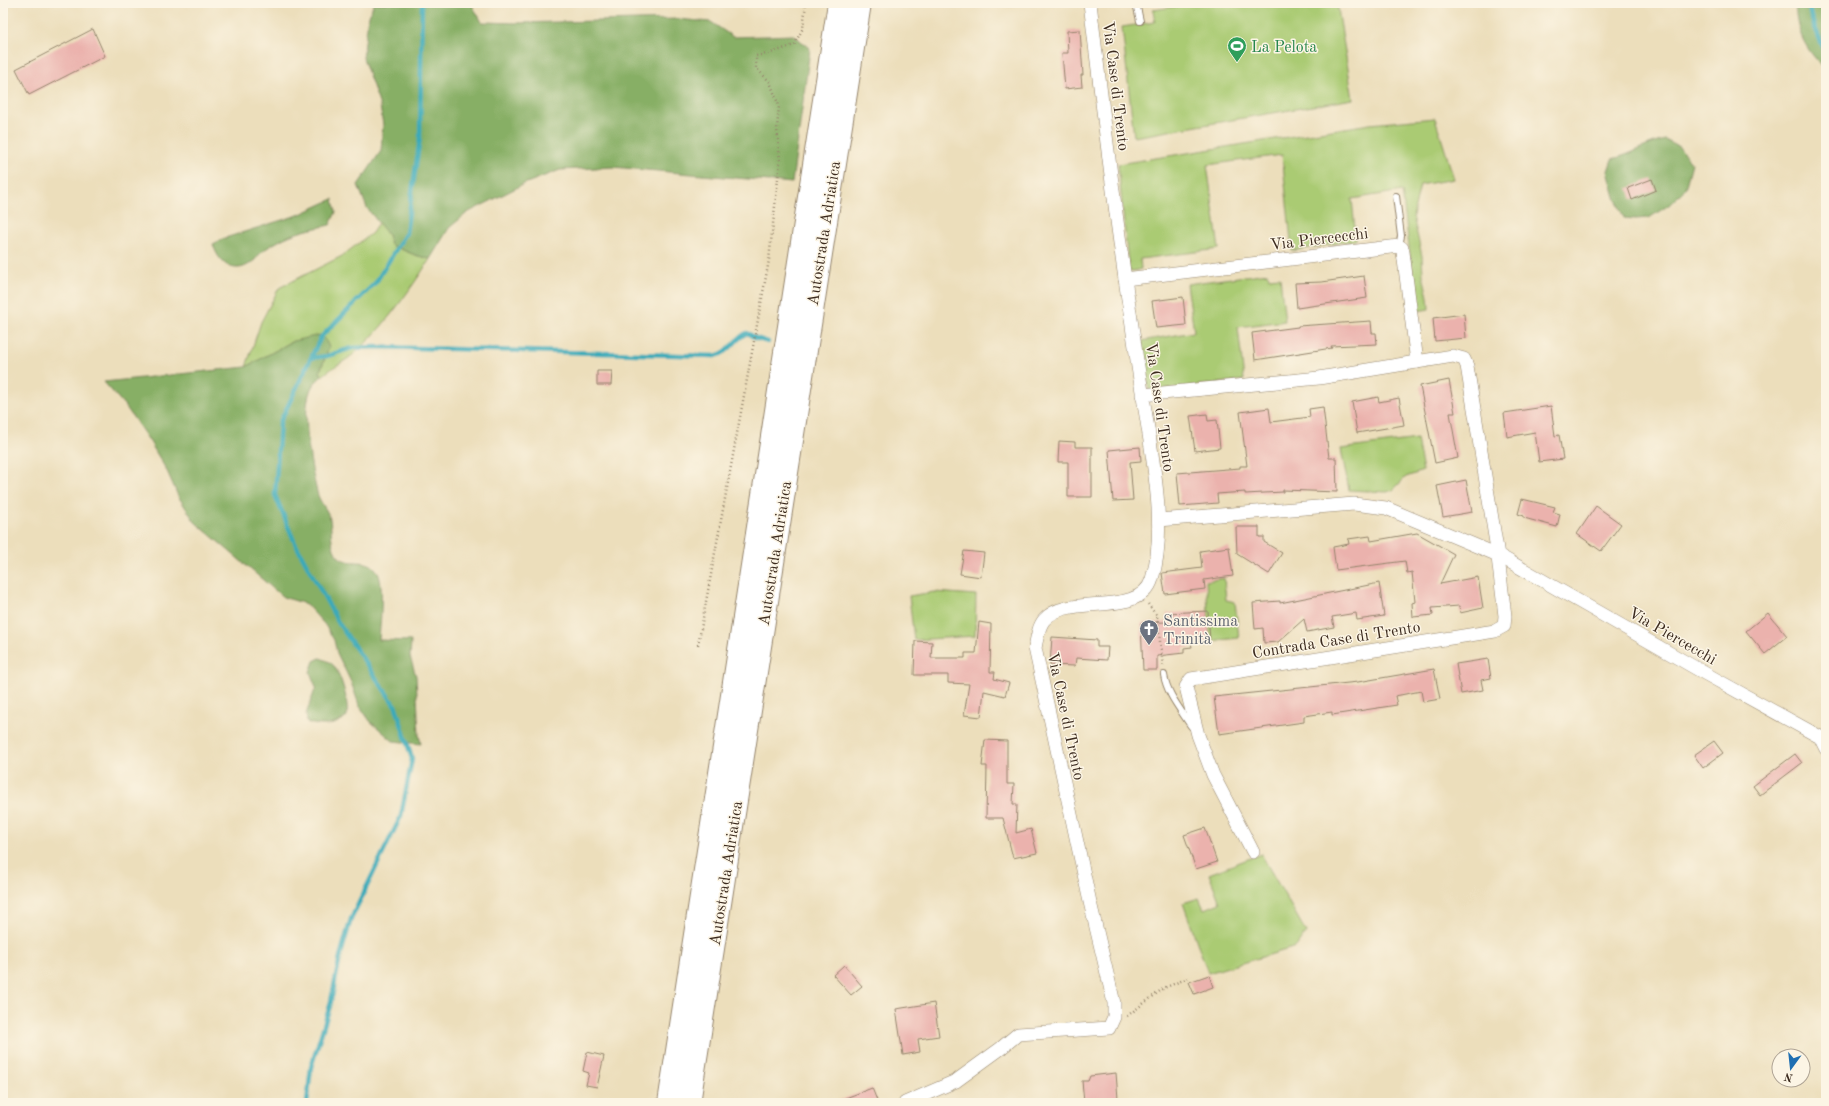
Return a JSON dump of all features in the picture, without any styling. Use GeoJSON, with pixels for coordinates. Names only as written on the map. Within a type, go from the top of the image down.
{"type":"FeatureCollection","features":[{"type":"Feature","properties":{"kind":"highway","name":"Autostrada Adriatica"},"geometry":{"type":"LineString","coordinates":[[669,1103],[839,3]]}},
{"type":"Feature","properties":{"kind":"highway","name":"Autostrada Adriatica"},"geometry":{"type":"LineString","coordinates":[[689,1103],[860,3]]}},
{"type":"Feature","properties":{"kind":"street","name":"Via Case di Trento"},"geometry":{"type":"LineString","coordinates":[[1090,3],[1125,279],[1149,436],[1159,520],[1153,578],[1149,587],[1141,596],[1130,600],[1058,611],[1044,620],[1040,627],[1035,648],[1090,902],[1114,1004],[1114,1017]]}},
{"type":"Feature","properties":{"kind":"street","name":"Via Piercecchi"},"geometry":{"type":"LineString","coordinates":[[1125,279],[1399,246]]}},
{"type":"Feature","properties":{"kind":"street"},"geometry":{"type":"LineString","coordinates":[[1399,246],[1402,248],[1403,252],[1417,362]]}},
{"type":"Feature","properties":{"kind":"street"},"geometry":{"type":"LineString","coordinates":[[1142,395],[1320,378],[1453,356],[1464,359],[1467,366],[1498,555]]}},
{"type":"Feature","properties":{"kind":"street","name":"Via Piercecchi"},"geometry":{"type":"LineString","coordinates":[[1159,520],[1354,504],[1386,508],[1498,555],[1706,674],[1820,737],[1826,749]]}},
{"type":"Feature","properties":{"kind":"street","name":"Contrada Case di Trento"},"geometry":{"type":"LineString","coordinates":[[1253,852],[1213,775],[1198,736],[1186,687],[1191,679],[1495,632],[1504,626],[1506,616],[1498,555]]}},
{"type":"Feature","properties":{"kind":"street"},"geometry":{"type":"LineString","coordinates":[[905,1103],[956,1081],[1018,1034],[1109,1028],[1114,1017]]}},
{"type":"Feature","properties":{"kind":"lane"},"geometry":{"type":"LineString","coordinates":[[1136,3],[1140,21]]}},
{"type":"Feature","properties":{"kind":"lane"},"geometry":{"type":"LineString","coordinates":[[1396,196],[1401,236],[1399,246]]}},
{"type":"Feature","properties":{"kind":"lane"},"geometry":{"type":"LineString","coordinates":[[1164,675],[1165,682],[1174,700],[1198,736]]}},
{"type":"Feature","properties":{"kind":"path"},"geometry":{"type":"LineString","coordinates":[[698,645],[769,260],[780,161],[777,129],[779,106],[770,82],[756,68],[756,56],[794,46],[803,28],[806,3]]}},
{"type":"Feature","properties":{"kind":"path"},"geometry":{"type":"LineString","coordinates":[[1141,596],[1157,616],[1164,675]]}},
{"type":"Feature","properties":{"kind":"path"},"geometry":{"type":"LineString","coordinates":[[1114,1017],[1127,1016],[1164,988],[1188,978]]}},
{"type":"Feature","properties":{"kind":"green space"},"geometry":{"type":"Polygon","coordinates":[[[374,3],[472,3],[482,22],[518,23],[677,19],[711,22],[733,37],[794,35],[810,49],[792,183],[613,167],[560,170],[524,184],[467,213],[449,228],[430,259],[415,255],[391,245],[388,235],[367,208],[358,185],[381,151],[383,125],[380,106],[363,58],[368,19],[374,3]]]}},
{"type":"Feature","properties":{"kind":"green space","name":"La Pelota"},"geometry":{"type":"Polygon","coordinates":[[[1185,3],[1337,3],[1353,99],[1134,137],[1122,27],[1155,22],[1153,10],[1185,5],[1185,3]]]}},
{"type":"Feature","properties":{"kind":"green space"},"geometry":{"type":"Polygon","coordinates":[[[1795,3],[1823,3],[1826,11],[1826,72],[1811,53],[1800,33],[1795,3]]]}},
{"type":"Feature","properties":{"kind":"green space"},"geometry":{"type":"Polygon","coordinates":[[[1435,118],[1454,179],[1420,185],[1413,216],[1422,256],[1423,275],[1429,309],[1417,311],[1402,191],[1352,199],[1356,240],[1292,251],[1282,155],[1207,165],[1219,249],[1140,259],[1141,269],[1129,272],[1118,164],[1370,124],[1435,118]]]}},
{"type":"Feature","properties":{"kind":"green space"},"geometry":{"type":"Polygon","coordinates":[[[1665,140],[1679,147],[1692,163],[1685,189],[1669,205],[1649,218],[1624,218],[1615,197],[1608,171],[1612,159],[1665,140]]]}},
{"type":"Feature","properties":{"kind":"green space"},"geometry":{"type":"Polygon","coordinates":[[[333,199],[336,212],[330,225],[303,231],[283,239],[265,249],[252,262],[244,267],[238,268],[227,265],[215,251],[213,244],[225,238],[298,215],[333,199]]]}},
{"type":"Feature","properties":{"kind":"green space"},"geometry":{"type":"Polygon","coordinates":[[[379,222],[388,235],[391,245],[415,255],[430,259],[386,321],[365,344],[351,356],[322,376],[320,371],[327,353],[293,341],[246,367],[261,322],[279,288],[342,256],[372,233],[379,222]]]}},
{"type":"Feature","properties":{"kind":"green space"},"geometry":{"type":"Polygon","coordinates":[[[1268,273],[1269,278],[1280,277],[1285,321],[1238,327],[1244,380],[1149,391],[1141,341],[1194,332],[1187,284],[1268,273]]]}},
{"type":"Feature","properties":{"kind":"green space"},"geometry":{"type":"Polygon","coordinates":[[[320,335],[325,339],[329,347],[320,371],[322,376],[313,385],[309,395],[307,407],[309,453],[317,492],[330,519],[332,540],[336,554],[343,560],[369,564],[377,571],[381,584],[379,640],[411,641],[410,657],[416,676],[419,735],[421,744],[393,741],[370,721],[359,705],[351,682],[337,653],[334,640],[325,625],[306,604],[283,597],[195,522],[178,496],[167,471],[150,442],[126,407],[104,382],[246,367],[293,341],[320,335]]]}},
{"type":"Feature","properties":{"kind":"green space"},"geometry":{"type":"Polygon","coordinates":[[[1417,439],[1423,471],[1406,477],[1393,490],[1387,492],[1349,490],[1341,449],[1417,439]]]}},
{"type":"Feature","properties":{"kind":"green space"},"geometry":{"type":"Polygon","coordinates":[[[1224,578],[1226,600],[1235,602],[1239,638],[1210,641],[1206,581],[1224,578]]]}},
{"type":"Feature","properties":{"kind":"green space"},"geometry":{"type":"Polygon","coordinates":[[[934,592],[976,595],[975,636],[914,640],[909,596],[934,592]]]}},
{"type":"Feature","properties":{"kind":"green space"},"geometry":{"type":"Polygon","coordinates":[[[320,658],[331,663],[337,671],[342,683],[347,704],[347,716],[338,722],[328,725],[307,723],[306,714],[316,687],[310,672],[314,661],[320,658]]]}},
{"type":"Feature","properties":{"kind":"green space"},"geometry":{"type":"Polygon","coordinates":[[[1261,854],[1306,932],[1296,947],[1208,973],[1183,903],[1199,898],[1204,909],[1220,903],[1209,874],[1261,854]]]}},
{"type":"Feature","properties":{"kind":"building"},"geometry":{"type":"Polygon","coordinates":[[[93,29],[105,56],[29,95],[16,69],[93,29]]]}},
{"type":"Feature","properties":{"kind":"building"},"geometry":{"type":"Polygon","coordinates":[[[1080,30],[1083,75],[1081,75],[1082,87],[1065,89],[1062,53],[1068,53],[1067,31],[1080,30]]]}},
{"type":"Feature","properties":{"kind":"building"},"geometry":{"type":"Polygon","coordinates":[[[1652,179],[1656,190],[1632,200],[1628,188],[1652,179]]]}},
{"type":"Feature","properties":{"kind":"building"},"geometry":{"type":"Polygon","coordinates":[[[1364,276],[1367,298],[1297,308],[1295,283],[1322,282],[1364,276]]]}},
{"type":"Feature","properties":{"kind":"building"},"geometry":{"type":"Polygon","coordinates":[[[1183,297],[1186,325],[1156,328],[1152,301],[1183,297]]]}},
{"type":"Feature","properties":{"kind":"building"},"geometry":{"type":"Polygon","coordinates":[[[1464,314],[1466,338],[1435,341],[1433,318],[1464,314]]]}},
{"type":"Feature","properties":{"kind":"building"},"geometry":{"type":"Polygon","coordinates":[[[1371,321],[1372,333],[1376,333],[1377,344],[1331,346],[1332,348],[1255,360],[1252,333],[1298,326],[1371,321]]]}},
{"type":"Feature","properties":{"kind":"building"},"geometry":{"type":"Polygon","coordinates":[[[597,371],[612,371],[611,385],[597,385],[597,371]]]}},
{"type":"Feature","properties":{"kind":"building"},"geometry":{"type":"Polygon","coordinates":[[[1449,380],[1455,413],[1450,413],[1458,458],[1435,463],[1420,386],[1449,380]]]}},
{"type":"Feature","properties":{"kind":"building"},"geometry":{"type":"Polygon","coordinates":[[[1378,397],[1379,402],[1399,398],[1404,425],[1357,433],[1352,402],[1378,397]]]}},
{"type":"Feature","properties":{"kind":"building"},"geometry":{"type":"Polygon","coordinates":[[[1551,406],[1555,436],[1559,435],[1563,459],[1539,462],[1535,432],[1507,437],[1504,413],[1551,406]]]}},
{"type":"Feature","properties":{"kind":"building"},"geometry":{"type":"Polygon","coordinates":[[[1323,407],[1329,458],[1336,458],[1337,492],[1283,490],[1283,492],[1217,494],[1218,503],[1180,506],[1177,473],[1240,468],[1240,466],[1247,466],[1240,412],[1269,408],[1271,422],[1310,417],[1309,409],[1323,407]]]}},
{"type":"Feature","properties":{"kind":"building"},"geometry":{"type":"Polygon","coordinates":[[[1207,414],[1208,421],[1217,420],[1220,448],[1195,451],[1190,416],[1207,414]]]}},
{"type":"Feature","properties":{"kind":"building"},"geometry":{"type":"Polygon","coordinates":[[[1059,441],[1075,442],[1075,447],[1092,447],[1092,497],[1068,497],[1068,462],[1058,462],[1059,441]]]}},
{"type":"Feature","properties":{"kind":"building"},"geometry":{"type":"Polygon","coordinates":[[[1140,447],[1141,461],[1130,462],[1133,500],[1113,501],[1109,450],[1140,447]]]}},
{"type":"Feature","properties":{"kind":"building"},"geometry":{"type":"Polygon","coordinates":[[[1466,480],[1472,512],[1443,517],[1437,486],[1466,480]]]}},
{"type":"Feature","properties":{"kind":"building"},"geometry":{"type":"Polygon","coordinates":[[[1522,499],[1555,507],[1553,512],[1560,514],[1557,527],[1524,518],[1524,516],[1518,514],[1522,499]]]}},
{"type":"Feature","properties":{"kind":"building"},"geometry":{"type":"Polygon","coordinates":[[[1596,506],[1621,524],[1601,551],[1577,534],[1596,506]]]}},
{"type":"Feature","properties":{"kind":"building"},"geometry":{"type":"Polygon","coordinates":[[[1236,527],[1259,527],[1259,537],[1264,537],[1264,542],[1282,553],[1269,574],[1237,554],[1236,527]]]}},
{"type":"Feature","properties":{"kind":"building"},"geometry":{"type":"Polygon","coordinates":[[[1417,533],[1454,554],[1440,584],[1478,577],[1483,608],[1460,613],[1459,606],[1432,608],[1433,615],[1413,617],[1412,603],[1415,602],[1412,572],[1407,573],[1405,561],[1336,570],[1333,547],[1349,544],[1348,539],[1370,536],[1371,541],[1417,533]]]}},
{"type":"Feature","properties":{"kind":"building"},"geometry":{"type":"Polygon","coordinates":[[[1229,547],[1233,576],[1204,580],[1205,589],[1165,594],[1162,573],[1202,568],[1200,551],[1229,547]]]}},
{"type":"Feature","properties":{"kind":"building"},"geometry":{"type":"Polygon","coordinates":[[[964,551],[984,553],[981,577],[960,574],[964,551]]]}},
{"type":"Feature","properties":{"kind":"building"},"geometry":{"type":"Polygon","coordinates":[[[1379,583],[1384,616],[1357,620],[1356,613],[1332,617],[1334,627],[1307,632],[1304,619],[1278,642],[1264,643],[1263,628],[1255,629],[1253,603],[1280,601],[1280,603],[1379,583]]]}},
{"type":"Feature","properties":{"kind":"building"},"geometry":{"type":"Polygon","coordinates":[[[1208,611],[1210,641],[1191,643],[1192,647],[1184,648],[1184,653],[1157,656],[1157,670],[1143,670],[1141,623],[1166,622],[1167,613],[1208,611]]]}},
{"type":"Feature","properties":{"kind":"building"},"geometry":{"type":"Polygon","coordinates":[[[1768,613],[1787,636],[1765,654],[1746,631],[1768,613]]]}},
{"type":"Feature","properties":{"kind":"building"},"geometry":{"type":"Polygon","coordinates":[[[979,622],[991,624],[990,672],[995,672],[994,679],[1009,683],[1005,696],[984,691],[981,717],[964,715],[969,684],[948,683],[948,675],[914,675],[915,641],[932,642],[931,658],[965,658],[965,653],[976,653],[979,622]]]}},
{"type":"Feature","properties":{"kind":"building"},"geometry":{"type":"Polygon","coordinates":[[[1052,637],[1097,640],[1097,647],[1108,647],[1107,660],[1076,658],[1075,666],[1050,665],[1052,637]]]}},
{"type":"Feature","properties":{"kind":"building"},"geometry":{"type":"Polygon","coordinates":[[[1488,659],[1491,678],[1481,680],[1483,690],[1461,694],[1456,664],[1488,659]]]}},
{"type":"Feature","properties":{"kind":"building"},"geometry":{"type":"Polygon","coordinates":[[[1434,669],[1440,699],[1423,702],[1421,691],[1395,696],[1397,705],[1332,715],[1332,712],[1304,716],[1304,722],[1219,734],[1214,697],[1358,682],[1434,669]]]}},
{"type":"Feature","properties":{"kind":"building"},"geometry":{"type":"Polygon","coordinates":[[[985,740],[1007,741],[1007,784],[1014,784],[1013,804],[1017,804],[1016,833],[1031,829],[1037,853],[1013,858],[1003,818],[986,818],[987,766],[982,766],[985,740]]]}},
{"type":"Feature","properties":{"kind":"building"},"geometry":{"type":"Polygon","coordinates":[[[1714,741],[1723,753],[1703,768],[1694,755],[1714,741]]]}},
{"type":"Feature","properties":{"kind":"building"},"geometry":{"type":"Polygon","coordinates":[[[1795,754],[1802,763],[1760,795],[1753,786],[1795,754]]]}},
{"type":"Feature","properties":{"kind":"building"},"geometry":{"type":"Polygon","coordinates":[[[1205,828],[1217,862],[1196,869],[1184,835],[1205,828]]]}},
{"type":"Feature","properties":{"kind":"building"},"geometry":{"type":"Polygon","coordinates":[[[844,965],[862,986],[851,995],[833,975],[844,965]]]}},
{"type":"Feature","properties":{"kind":"building"},"geometry":{"type":"Polygon","coordinates":[[[1209,975],[1213,987],[1194,994],[1189,982],[1209,975]]]}},
{"type":"Feature","properties":{"kind":"building"},"geometry":{"type":"Polygon","coordinates":[[[934,1003],[939,1036],[918,1039],[920,1052],[903,1055],[896,1009],[934,1003]]]}},
{"type":"Feature","properties":{"kind":"building"},"geometry":{"type":"Polygon","coordinates":[[[587,1052],[604,1056],[597,1087],[586,1085],[589,1073],[583,1071],[587,1052]]]}},
{"type":"Feature","properties":{"kind":"building"},"geometry":{"type":"Polygon","coordinates":[[[1116,1073],[1118,1099],[1084,1102],[1082,1081],[1088,1081],[1090,1076],[1116,1073]]]}},
{"type":"Feature","properties":{"kind":"building"},"geometry":{"type":"Polygon","coordinates":[[[872,1088],[878,1103],[835,1103],[835,1102],[872,1088]]]}},
{"type":"Feature","properties":{"kind":"waterway"},"geometry":{"type":"LineString","coordinates":[[307,1103],[311,1067],[330,1006],[340,957],[351,919],[401,816],[412,759],[396,707],[339,624],[295,543],[275,495],[280,422],[321,337],[376,282],[406,233],[420,138],[422,3]]}},
{"type":"Feature","properties":{"kind":"waterway"},"geometry":{"type":"LineString","coordinates":[[1808,3],[1811,17],[1826,55]]}},
{"type":"Feature","properties":{"kind":"waterway"},"geometry":{"type":"LineString","coordinates":[[311,358],[327,356],[352,348],[377,347],[715,356],[724,352],[747,333],[754,337]]}},
{"type":"Feature","properties":{"kind":"waterway"},"geometry":{"type":"LineString","coordinates":[[755,338],[768,342]]}},
{"type":"Feature","properties":{"kind":"place","name":"La Pelota"},"geometry":{"type":"Point","coordinates":[1237,63]}},
{"type":"Feature","properties":{"kind":"place","name":"Santissima Trinità"},"geometry":{"type":"Point","coordinates":[1149,646]}}]}
